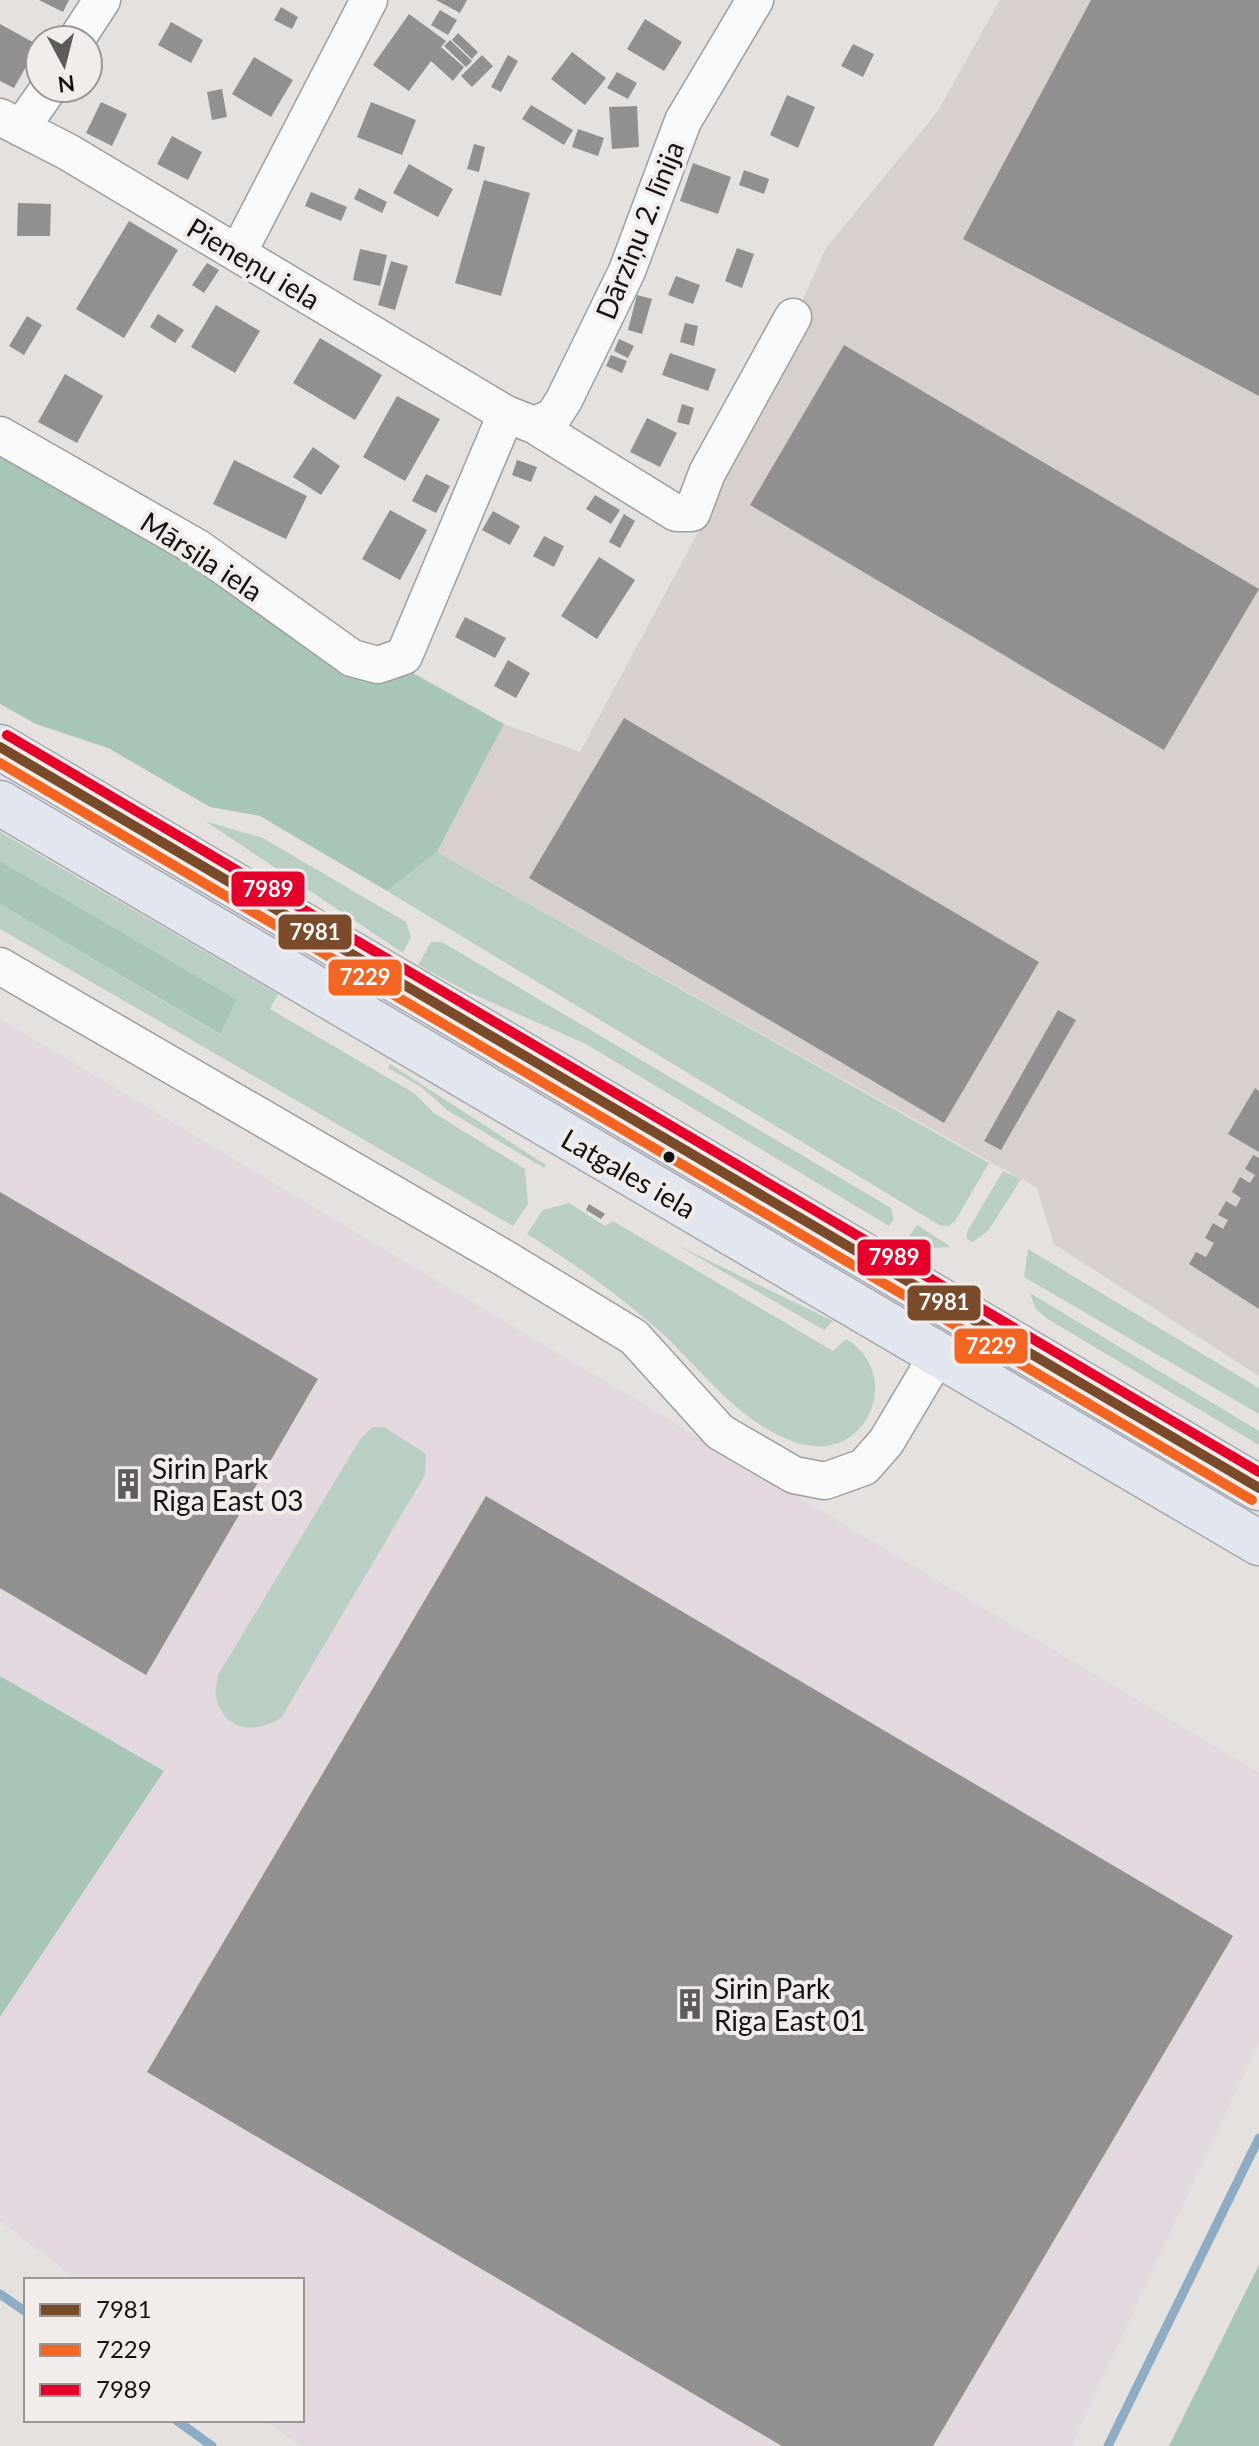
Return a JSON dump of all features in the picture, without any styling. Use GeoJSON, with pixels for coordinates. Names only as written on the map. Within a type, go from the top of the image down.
{"type":"FeatureCollection","features":[{"type":"Feature","properties":{"kind":"highway","name":"Latgales iela"},"geometry":{"type":"LineString","coordinates":[[0,747],[1259,1488]]}},
{"type":"Feature","properties":{"kind":"highway","name":"Latgales iela"},"geometry":{"type":"LineString","coordinates":[[0,803],[1259,1543]]}},
{"type":"Feature","properties":{"kind":"highway"},"geometry":{"type":"LineString","coordinates":[[939,1353],[964,1313]]}},
{"type":"Feature","properties":{"kind":"street"},"geometry":{"type":"LineString","coordinates":[[86,24],[102,0]]}},
{"type":"Feature","properties":{"kind":"street"},"geometry":{"type":"LineString","coordinates":[[238,253],[369,0]]}},
{"type":"Feature","properties":{"kind":"street","name":"Dārziņu 2. līnija"},"geometry":{"type":"LineString","coordinates":[[520,420],[553,417],[564,400],[627,271],[683,121],[755,0]]}},
{"type":"Feature","properties":{"kind":"street"},"geometry":{"type":"LineString","coordinates":[[11,123],[32,104]]}},
{"type":"Feature","properties":{"kind":"street","name":"Pieneņu iela"},"geometry":{"type":"LineString","coordinates":[[11,123],[68,152],[676,513],[692,513],[707,473],[793,317]]}},
{"type":"Feature","properties":{"kind":"street","name":"Mārsila iela"},"geometry":{"type":"LineString","coordinates":[[0,435],[198,548],[352,658],[378,665],[404,656],[520,420]]}},
{"type":"Feature","properties":{"kind":"street"},"geometry":{"type":"LineString","coordinates":[[0,966],[504,1258],[634,1337],[720,1432],[794,1475],[825,1481],[864,1467],[886,1442],[939,1353]]}},
{"type":"Feature","properties":{"kind":"shaded area"},"geometry":{"type":"Polygon","coordinates":[[[1000,0],[1259,0],[1259,1376],[1054,1244],[1037,1188],[437,852],[504,724],[580,752],[702,525],[826,248],[938,111],[1000,0]]]}},
{"type":"Feature","properties":{"kind":"shaded area"},"geometry":{"type":"Polygon","coordinates":[[[0,1019],[1259,1773],[1259,2042],[1071,2446],[301,2446],[268,2422],[304,2422],[304,2278],[74,2278],[0,2221],[0,2017],[163,1771],[0,1676],[0,1019]]]}},
{"type":"Feature","properties":{"kind":"green space"},"geometry":{"type":"Polygon","coordinates":[[[0,442],[504,724],[437,852],[387,891],[260,816],[210,807],[108,748],[36,724],[0,704],[0,442]]]}},
{"type":"Feature","properties":{"kind":"green space"},"geometry":{"type":"Polygon","coordinates":[[[205,821],[263,838],[406,922],[411,937],[403,953],[205,821]]]}},
{"type":"Feature","properties":{"kind":"green space"},"geometry":{"type":"Polygon","coordinates":[[[0,832],[278,994],[270,1009],[414,1093],[434,1113],[525,1169],[528,1204],[513,1226],[0,929],[0,904],[219,1034],[237,1001],[0,861],[0,832]]]}},
{"type":"Feature","properties":{"kind":"green space"},"geometry":{"type":"Polygon","coordinates":[[[437,852],[989,1163],[955,1221],[949,1226],[941,1226],[387,891],[437,852]]]}},
{"type":"Feature","properties":{"kind":"green space"},"geometry":{"type":"Polygon","coordinates":[[[0,861],[237,1000],[220,1034],[0,904],[0,861]]]}},
{"type":"Feature","properties":{"kind":"green space"},"geometry":{"type":"Polygon","coordinates":[[[431,942],[442,942],[891,1208],[894,1219],[889,1226],[586,1044],[470,993],[418,965],[431,942]]]}},
{"type":"Feature","properties":{"kind":"green space"},"geometry":{"type":"Polygon","coordinates":[[[390,1064],[546,1165],[544,1168],[447,1110],[421,1087],[388,1068],[390,1064]]]}},
{"type":"Feature","properties":{"kind":"green space"},"geometry":{"type":"Polygon","coordinates":[[[1003,1171],[1021,1179],[988,1231],[973,1242],[967,1239],[967,1232],[1003,1171]]]}},
{"type":"Feature","properties":{"kind":"green space"},"geometry":{"type":"Polygon","coordinates":[[[569,1203],[605,1226],[613,1221],[833,1351],[846,1339],[863,1354],[873,1372],[875,1391],[871,1410],[862,1426],[847,1439],[829,1446],[807,1445],[765,1428],[746,1415],[632,1308],[527,1234],[543,1210],[569,1203]]]}},
{"type":"Feature","properties":{"kind":"green space"},"geometry":{"type":"Polygon","coordinates":[[[917,1225],[951,1247],[924,1248],[906,1240],[917,1225]]]}},
{"type":"Feature","properties":{"kind":"green space"},"geometry":{"type":"Polygon","coordinates":[[[677,1245],[833,1321],[824,1330],[677,1245]]]}},
{"type":"Feature","properties":{"kind":"green space"},"geometry":{"type":"Polygon","coordinates":[[[1028,1249],[1259,1388],[1259,1414],[1024,1277],[1028,1249]]]}},
{"type":"Feature","properties":{"kind":"green space"},"geometry":{"type":"Polygon","coordinates":[[[1030,1293],[1259,1431],[1259,1445],[1046,1318],[1035,1308],[1030,1293]]]}},
{"type":"Feature","properties":{"kind":"green space"},"geometry":{"type":"Polygon","coordinates":[[[373,1427],[384,1427],[426,1454],[425,1475],[281,1718],[263,1726],[236,1725],[228,1720],[217,1701],[218,1675],[361,1438],[373,1427]]]}},
{"type":"Feature","properties":{"kind":"green space"},"geometry":{"type":"Polygon","coordinates":[[[0,1676],[164,1771],[0,2017],[0,1676]]]}},
{"type":"Feature","properties":{"kind":"green space"},"geometry":{"type":"Polygon","coordinates":[[[1259,2265],[1259,2446],[1169,2446],[1259,2265]]]}},
{"type":"Feature","properties":{"kind":"building"},"geometry":{"type":"Polygon","coordinates":[[[39,0],[69,0],[63,12],[39,0]]]}},
{"type":"Feature","properties":{"kind":"building"},"geometry":{"type":"Polygon","coordinates":[[[436,0],[467,0],[460,13],[436,0]]]}},
{"type":"Feature","properties":{"kind":"building"},"geometry":{"type":"Polygon","coordinates":[[[1091,0],[1259,0],[1259,396],[963,239],[1091,0]]]}},
{"type":"Feature","properties":{"kind":"building"},"geometry":{"type":"Polygon","coordinates":[[[281,7],[298,17],[292,29],[274,20],[281,7]]]}},
{"type":"Feature","properties":{"kind":"building"},"geometry":{"type":"Polygon","coordinates":[[[440,10],[457,20],[448,35],[431,25],[440,10]]]}},
{"type":"Feature","properties":{"kind":"building"},"geometry":{"type":"Polygon","coordinates":[[[409,14],[446,41],[441,47],[464,67],[453,81],[431,61],[409,91],[373,65],[409,14]]]}},
{"type":"Feature","properties":{"kind":"building"},"geometry":{"type":"Polygon","coordinates":[[[645,19],[682,42],[664,71],[627,49],[645,19]]]}},
{"type":"Feature","properties":{"kind":"building"},"geometry":{"type":"Polygon","coordinates":[[[171,22],[203,40],[191,63],[158,45],[171,22]]]}},
{"type":"Feature","properties":{"kind":"building"},"geometry":{"type":"Polygon","coordinates":[[[0,24],[24,37],[24,70],[14,88],[0,81],[0,24]]]}},
{"type":"Feature","properties":{"kind":"building"},"geometry":{"type":"Polygon","coordinates":[[[458,33],[478,52],[472,59],[452,40],[458,33]]]}},
{"type":"Feature","properties":{"kind":"building"},"geometry":{"type":"Polygon","coordinates":[[[450,40],[472,61],[466,67],[444,46],[450,40]]]}},
{"type":"Feature","properties":{"kind":"building"},"geometry":{"type":"Polygon","coordinates":[[[853,44],[874,54],[863,77],[841,66],[853,44]]]}},
{"type":"Feature","properties":{"kind":"building"},"geometry":{"type":"Polygon","coordinates":[[[572,52],[606,78],[585,105],[551,79],[572,52]]]}},
{"type":"Feature","properties":{"kind":"building"},"geometry":{"type":"Polygon","coordinates":[[[482,55],[493,66],[472,87],[461,76],[482,55]]]}},
{"type":"Feature","properties":{"kind":"building"},"geometry":{"type":"Polygon","coordinates":[[[508,55],[518,61],[501,92],[491,87],[508,55]]]}},
{"type":"Feature","properties":{"kind":"building"},"geometry":{"type":"Polygon","coordinates":[[[254,57],[293,80],[271,117],[232,94],[254,57]]]}},
{"type":"Feature","properties":{"kind":"building"},"geometry":{"type":"Polygon","coordinates":[[[617,72],[637,83],[628,99],[607,88],[617,72]]]}},
{"type":"Feature","properties":{"kind":"building"},"geometry":{"type":"Polygon","coordinates":[[[222,89],[227,117],[212,120],[207,92],[222,89]]]}},
{"type":"Feature","properties":{"kind":"building"},"geometry":{"type":"Polygon","coordinates":[[[787,95],[815,107],[798,148],[770,135],[787,95]]]}},
{"type":"Feature","properties":{"kind":"building"},"geometry":{"type":"Polygon","coordinates":[[[371,102],[416,120],[402,155],[357,137],[371,102]]]}},
{"type":"Feature","properties":{"kind":"building"},"geometry":{"type":"Polygon","coordinates":[[[100,104],[127,114],[112,146],[86,133],[100,104]]]}},
{"type":"Feature","properties":{"kind":"building"},"geometry":{"type":"Polygon","coordinates":[[[531,105],[573,130],[564,145],[522,119],[531,105]]]}},
{"type":"Feature","properties":{"kind":"building"},"geometry":{"type":"Polygon","coordinates":[[[637,106],[639,147],[612,149],[609,107],[637,106]]]}},
{"type":"Feature","properties":{"kind":"building"},"geometry":{"type":"Polygon","coordinates":[[[578,129],[604,138],[598,156],[572,147],[578,129]]]}},
{"type":"Feature","properties":{"kind":"building"},"geometry":{"type":"Polygon","coordinates":[[[172,136],[202,152],[188,180],[157,164],[172,136]]]}},
{"type":"Feature","properties":{"kind":"building"},"geometry":{"type":"Polygon","coordinates":[[[474,144],[485,147],[479,172],[467,169],[474,144]]]}},
{"type":"Feature","properties":{"kind":"building"},"geometry":{"type":"Polygon","coordinates":[[[693,163],[731,177],[718,214],[680,201],[693,163]]]}},
{"type":"Feature","properties":{"kind":"building"},"geometry":{"type":"Polygon","coordinates":[[[409,164],[453,189],[438,217],[393,193],[409,164]]]}},
{"type":"Feature","properties":{"kind":"building"},"geometry":{"type":"Polygon","coordinates":[[[744,170],[769,179],[764,194],[739,185],[744,170]]]}},
{"type":"Feature","properties":{"kind":"building"},"geometry":{"type":"Polygon","coordinates":[[[484,180],[530,193],[501,296],[455,283],[484,180]]]}},
{"type":"Feature","properties":{"kind":"building"},"geometry":{"type":"Polygon","coordinates":[[[359,188],[387,202],[382,213],[354,199],[359,188]]]}},
{"type":"Feature","properties":{"kind":"building"},"geometry":{"type":"Polygon","coordinates":[[[311,192],[347,207],[341,221],[305,206],[311,192]]]}},
{"type":"Feature","properties":{"kind":"building"},"geometry":{"type":"Polygon","coordinates":[[[18,203],[51,204],[50,236],[17,236],[18,203]]]}},
{"type":"Feature","properties":{"kind":"building"},"geometry":{"type":"Polygon","coordinates":[[[129,221],[178,250],[124,338],[76,309],[129,221]]]}},
{"type":"Feature","properties":{"kind":"building"},"geometry":{"type":"Polygon","coordinates":[[[737,248],[754,254],[742,288],[725,281],[737,248]]]}},
{"type":"Feature","properties":{"kind":"building"},"geometry":{"type":"Polygon","coordinates":[[[360,249],[387,255],[380,286],[353,280],[360,249]]]}},
{"type":"Feature","properties":{"kind":"building"},"geometry":{"type":"Polygon","coordinates":[[[391,261],[408,266],[395,310],[378,305],[391,261]]]}},
{"type":"Feature","properties":{"kind":"building"},"geometry":{"type":"Polygon","coordinates":[[[207,263],[219,270],[204,293],[192,285],[207,263]]]}},
{"type":"Feature","properties":{"kind":"building"},"geometry":{"type":"Polygon","coordinates":[[[676,276],[700,285],[693,304],[668,295],[676,276]]]}},
{"type":"Feature","properties":{"kind":"building"},"geometry":{"type":"Polygon","coordinates":[[[637,295],[652,299],[642,334],[628,330],[637,295]]]}},
{"type":"Feature","properties":{"kind":"building"},"geometry":{"type":"Polygon","coordinates":[[[216,305],[260,331],[235,373],[191,347],[216,305]]]}},
{"type":"Feature","properties":{"kind":"building"},"geometry":{"type":"Polygon","coordinates":[[[158,314],[184,330],[175,343],[150,327],[158,314]]]}},
{"type":"Feature","properties":{"kind":"building"},"geometry":{"type":"Polygon","coordinates":[[[27,316],[42,325],[24,355],[9,346],[27,316]]]}},
{"type":"Feature","properties":{"kind":"building"},"geometry":{"type":"Polygon","coordinates":[[[685,323],[698,326],[694,346],[680,342],[685,323]]]}},
{"type":"Feature","properties":{"kind":"building"},"geometry":{"type":"Polygon","coordinates":[[[320,338],[382,375],[355,420],[293,383],[320,338]]]}},
{"type":"Feature","properties":{"kind":"building"},"geometry":{"type":"Polygon","coordinates":[[[619,339],[634,346],[628,358],[614,351],[619,339]]]}},
{"type":"Feature","properties":{"kind":"building"},"geometry":{"type":"Polygon","coordinates":[[[844,345],[1259,589],[1164,750],[750,505],[844,345]]]}},
{"type":"Feature","properties":{"kind":"building"},"geometry":{"type":"Polygon","coordinates":[[[670,353],[716,369],[708,391],[662,375],[670,353]]]}},
{"type":"Feature","properties":{"kind":"building"},"geometry":{"type":"Polygon","coordinates":[[[611,355],[627,361],[622,373],[606,366],[611,355]]]}},
{"type":"Feature","properties":{"kind":"building"},"geometry":{"type":"Polygon","coordinates":[[[65,374],[103,396],[77,443],[38,422],[65,374]]]}},
{"type":"Feature","properties":{"kind":"building"},"geometry":{"type":"Polygon","coordinates":[[[397,396],[440,419],[405,481],[363,457],[397,396]]]}},
{"type":"Feature","properties":{"kind":"building"},"geometry":{"type":"Polygon","coordinates":[[[682,404],[694,408],[689,425],[677,422],[682,404]]]}},
{"type":"Feature","properties":{"kind":"building"},"geometry":{"type":"Polygon","coordinates":[[[647,418],[677,433],[660,467],[630,452],[647,418]]]}},
{"type":"Feature","properties":{"kind":"building"},"geometry":{"type":"Polygon","coordinates":[[[313,447],[340,466],[321,495],[293,477],[313,447]]]}},
{"type":"Feature","properties":{"kind":"building"},"geometry":{"type":"Polygon","coordinates":[[[234,460],[307,496],[286,539],[213,504],[234,460]]]}},
{"type":"Feature","properties":{"kind":"building"},"geometry":{"type":"Polygon","coordinates":[[[517,460],[537,467],[531,482],[512,475],[517,460]]]}},
{"type":"Feature","properties":{"kind":"building"},"geometry":{"type":"Polygon","coordinates":[[[426,474],[450,486],[436,513],[412,501],[426,474]]]}},
{"type":"Feature","properties":{"kind":"building"},"geometry":{"type":"Polygon","coordinates":[[[595,495],[620,510],[611,524],[586,509],[595,495]]]}},
{"type":"Feature","properties":{"kind":"building"},"geometry":{"type":"Polygon","coordinates":[[[390,510],[427,530],[400,580],[362,559],[390,510]]]}},
{"type":"Feature","properties":{"kind":"building"},"geometry":{"type":"Polygon","coordinates":[[[493,511],[520,526],[510,545],[482,530],[493,511]]]}},
{"type":"Feature","properties":{"kind":"building"},"geometry":{"type":"Polygon","coordinates":[[[624,514],[635,521],[620,548],[609,542],[624,514]]]}},
{"type":"Feature","properties":{"kind":"building"},"geometry":{"type":"Polygon","coordinates":[[[544,536],[564,546],[554,567],[533,556],[544,536]]]}},
{"type":"Feature","properties":{"kind":"building"},"geometry":{"type":"Polygon","coordinates":[[[599,557],[635,580],[597,639],[561,616],[599,557]]]}},
{"type":"Feature","properties":{"kind":"building"},"geometry":{"type":"Polygon","coordinates":[[[465,617],[506,638],[495,658],[455,637],[465,617]]]}},
{"type":"Feature","properties":{"kind":"building"},"geometry":{"type":"Polygon","coordinates":[[[508,660],[530,673],[516,698],[494,686],[508,660]]]}},
{"type":"Feature","properties":{"kind":"building"},"geometry":{"type":"Polygon","coordinates":[[[624,718],[1039,962],[944,1123],[529,878],[624,718]]]}},
{"type":"Feature","properties":{"kind":"building"},"geometry":{"type":"Polygon","coordinates":[[[1058,1010],[1076,1020],[1001,1150],[984,1141],[1058,1010]]]}},
{"type":"Feature","properties":{"kind":"building"},"geometry":{"type":"Polygon","coordinates":[[[1255,1088],[1259,1091],[1259,1152],[1228,1134],[1255,1088]]]}},
{"type":"Feature","properties":{"kind":"building"},"geometry":{"type":"Polygon","coordinates":[[[1253,1155],[1259,1158],[1259,1309],[1189,1264],[1196,1252],[1206,1257],[1214,1243],[1205,1238],[1213,1223],[1223,1229],[1228,1220],[1218,1215],[1226,1201],[1236,1207],[1241,1198],[1232,1192],[1240,1177],[1250,1183],[1255,1175],[1245,1169],[1253,1155]]]}},
{"type":"Feature","properties":{"kind":"building","name":"Sirin Park Riga East 03"},"geometry":{"type":"Polygon","coordinates":[[[0,1192],[318,1379],[146,1675],[0,1588],[0,1192]]]}},
{"type":"Feature","properties":{"kind":"building"},"geometry":{"type":"Polygon","coordinates":[[[589,1204],[605,1214],[601,1219],[586,1210],[589,1204]]]}},
{"type":"Feature","properties":{"kind":"building","name":"Sirin Park Riga East 01"},"geometry":{"type":"Polygon","coordinates":[[[486,1496],[1233,1936],[933,2446],[782,2446],[147,2072],[486,1496]]]}},
{"type":"Feature","properties":{"kind":"waterway"},"geometry":{"type":"LineString","coordinates":[[1108,2446],[1259,2138]]}},
{"type":"Feature","properties":{"kind":"waterway"},"geometry":{"type":"LineString","coordinates":[[0,2294],[24,2311]]}},
{"type":"Feature","properties":{"kind":"waterway"},"geometry":{"type":"LineString","coordinates":[[179,2422],[212,2446]]}},
{"type":"Feature","properties":{"kind":"transit line","name":"7989"},"geometry":{"type":"LineString","coordinates":[[7,735],[1259,1472]]}},
{"type":"Feature","properties":{"kind":"transit line","name":"7981"},"geometry":{"type":"LineString","coordinates":[[0,747],[1259,1488]]}},
{"type":"Feature","properties":{"kind":"transit line","name":"7229"},"geometry":{"type":"LineString","coordinates":[[0,763],[1252,1500]]}},
{"type":"Feature","properties":{"kind":"place","name":"Sirin Park Riga East 03"},"geometry":{"type":"Point","coordinates":[128,1484]}},
{"type":"Feature","properties":{"kind":"place","name":"Sirin Park Riga East 01"},"geometry":{"type":"Point","coordinates":[690,2004]}}]}
